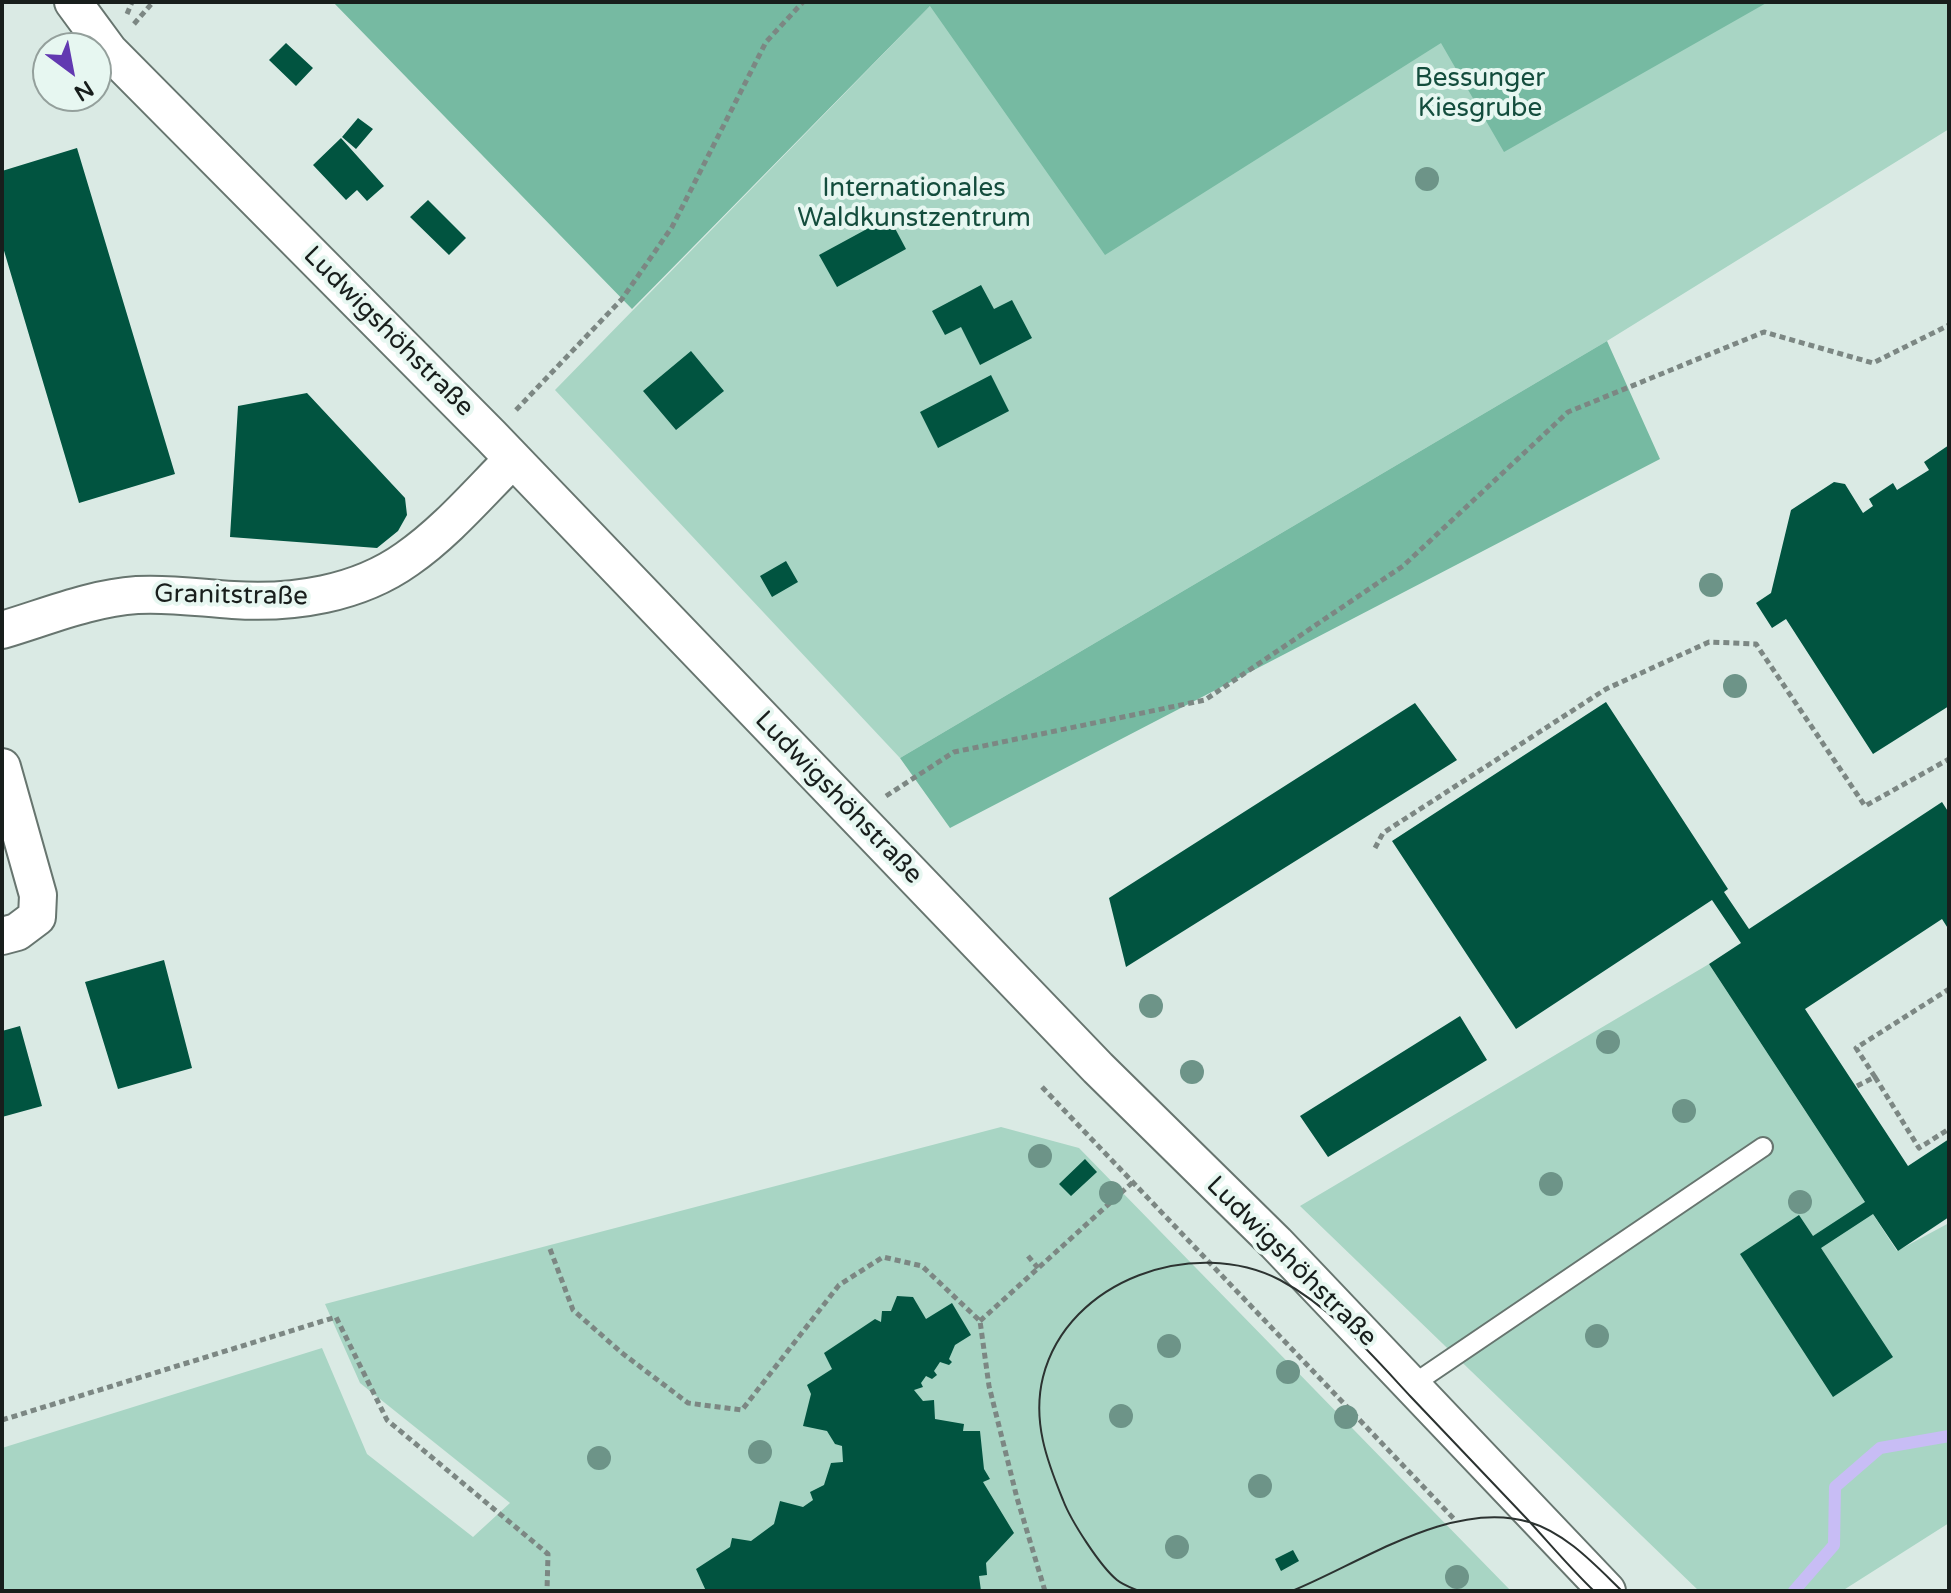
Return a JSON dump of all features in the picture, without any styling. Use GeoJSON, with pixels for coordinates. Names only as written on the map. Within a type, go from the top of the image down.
{"type":"FeatureCollection","features":[{"type":"Feature","properties":{"kind":"street","name":"Ludwigshöhstraße"},"geometry":{"type":"LineString","coordinates":[[73,2],[109,51],[502,448],[1098,1068],[1276,1243],[1607,1591]]}},
{"type":"Feature","properties":{"kind":"street","name":"Granitstraße"},"geometry":{"type":"LineString","coordinates":[[2,630],[87,604],[133,595],[174,593],[235,600],[327,596],[407,560],[454,518],[502,448]]}},
{"type":"Feature","properties":{"kind":"street"},"geometry":{"type":"LineString","coordinates":[[2,767],[38,895],[37,917],[17,932],[2,936]]}},
{"type":"Feature","properties":{"kind":"lane"},"geometry":{"type":"LineString","coordinates":[[1412,1385],[1763,1147]]}},
{"type":"Feature","properties":{"kind":"path"},"geometry":{"type":"LineString","coordinates":[[502,448],[622,299],[672,227],[766,42],[803,2]]}},
{"type":"Feature","properties":{"kind":"path"},"geometry":{"type":"LineString","coordinates":[[855,817],[954,752],[1205,700],[1403,566],[1568,412],[1764,332],[1873,363],[1949,325]]}},
{"type":"Feature","properties":{"kind":"path"},"geometry":{"type":"LineString","coordinates":[[1375,848],[1383,833],[1606,689],[1709,642],[1756,644],[1865,806],[1949,759]]}},
{"type":"Feature","properties":{"kind":"path"},"geometry":{"type":"LineString","coordinates":[[1949,989],[1856,1048],[1919,1148],[1949,1129]]}},
{"type":"Feature","properties":{"kind":"path"},"geometry":{"type":"LineString","coordinates":[[1857,1086],[1875,1077]]}},
{"type":"Feature","properties":{"kind":"path"},"geometry":{"type":"LineString","coordinates":[[1042,1087],[1456,1521]]}},
{"type":"Feature","properties":{"kind":"path"},"geometry":{"type":"LineString","coordinates":[[980,1321],[1133,1182]]}},
{"type":"Feature","properties":{"kind":"path"},"geometry":{"type":"LineString","coordinates":[[550,1249],[573,1310],[622,1353],[688,1403],[742,1410],[839,1285],[883,1257],[922,1266],[980,1321],[989,1386],[1017,1498],[1045,1591]]}},
{"type":"Feature","properties":{"kind":"path"},"geometry":{"type":"LineString","coordinates":[[1028,1256],[1038,1268]]}},
{"type":"Feature","properties":{"kind":"path"},"geometry":{"type":"LineString","coordinates":[[2,1420],[336,1317],[387,1420],[548,1554],[547,1591]]}},
{"type":"Feature","properties":{"kind":"green space","name":"Bessunger Kiesgrube"},"geometry":{"type":"Polygon","coordinates":[[[333,2],[1768,2],[1504,152],[1441,43],[1105,255],[930,6],[632,309],[333,2]]]}},
{"type":"Feature","properties":{"kind":"green space"},"geometry":{"type":"Polygon","coordinates":[[[1313,2],[1949,2],[1949,129],[1607,341],[900,758],[555,390],[930,6],[1313,2]]]}},
{"type":"Feature","properties":{"kind":"green space"},"geometry":{"type":"Polygon","coordinates":[[[1607,341],[1660,459],[950,828],[900,758],[1607,341]]]}},
{"type":"Feature","properties":{"kind":"green space"},"geometry":{"type":"Polygon","coordinates":[[[1709,964],[1897,1251],[1949,1223],[1949,1523],[1842,1591],[1699,1591],[1300,1206],[1709,964]]]}},
{"type":"Feature","properties":{"kind":"green space"},"geometry":{"type":"Polygon","coordinates":[[[1001,1127],[1079,1148],[1511,1591],[2,1591],[2,1448],[322,1348],[367,1454],[473,1537],[510,1503],[360,1383],[325,1304],[1001,1127]]]}},
{"type":"Feature","properties":{"kind":"building"},"geometry":{"type":"Polygon","coordinates":[[[286,43],[313,68],[296,86],[269,60],[286,43]]]}},
{"type":"Feature","properties":{"kind":"building"},"geometry":{"type":"Polygon","coordinates":[[[358,118],[373,129],[356,149],[342,137],[358,118]]]}},
{"type":"Feature","properties":{"kind":"building"},"geometry":{"type":"Polygon","coordinates":[[[341,138],[384,186],[367,201],[357,190],[346,200],[313,165],[341,138]]]}},
{"type":"Feature","properties":{"kind":"building"},"geometry":{"type":"Polygon","coordinates":[[[77,148],[175,474],[79,503],[2,244],[2,171],[77,148]]]}},
{"type":"Feature","properties":{"kind":"building"},"geometry":{"type":"Polygon","coordinates":[[[428,200],[466,238],[449,255],[410,217],[428,200]]]}},
{"type":"Feature","properties":{"kind":"building"},"geometry":{"type":"Polygon","coordinates":[[[889,217],[906,249],[837,287],[819,255],[889,217]]]}},
{"type":"Feature","properties":{"kind":"building"},"geometry":{"type":"Polygon","coordinates":[[[981,285],[994,309],[1012,300],[1032,338],[980,365],[961,327],[945,335],[932,311],[981,285]]]}},
{"type":"Feature","properties":{"kind":"building"},"geometry":{"type":"Polygon","coordinates":[[[691,351],[724,391],[676,430],[643,391],[691,351]]]}},
{"type":"Feature","properties":{"kind":"building"},"geometry":{"type":"Polygon","coordinates":[[[991,375],[1009,411],[938,448],[920,412],[991,375]]]}},
{"type":"Feature","properties":{"kind":"building"},"geometry":{"type":"Polygon","coordinates":[[[307,393],[405,498],[407,515],[398,531],[377,548],[230,537],[238,406],[307,393]]]}},
{"type":"Feature","properties":{"kind":"building"},"geometry":{"type":"Polygon","coordinates":[[[1949,445],[1949,706],[1873,754],[1786,619],[1772,628],[1756,603],[1771,593],[1791,510],[1834,482],[1845,484],[1863,513],[1873,506],[1869,499],[1893,483],[1897,490],[1929,470],[1924,462],[1949,445]]]}},
{"type":"Feature","properties":{"kind":"building"},"geometry":{"type":"Polygon","coordinates":[[[786,561],[798,582],[772,597],[760,576],[786,561]]]}},
{"type":"Feature","properties":{"kind":"building"},"geometry":{"type":"Polygon","coordinates":[[[1606,702],[1728,889],[1724,892],[1749,929],[1942,802],[1949,813],[1949,930],[1942,919],[1805,1009],[1908,1166],[1949,1139],[1949,1217],[1898,1251],[1873,1214],[1821,1248],[1893,1357],[1833,1397],[1740,1254],[1799,1215],[1813,1236],[1865,1202],[1709,964],[1741,943],[1712,900],[1516,1029],[1392,841],[1606,702]]]}},
{"type":"Feature","properties":{"kind":"building"},"geometry":{"type":"Polygon","coordinates":[[[1415,703],[1457,760],[1126,967],[1109,898],[1415,703]]]}},
{"type":"Feature","properties":{"kind":"building"},"geometry":{"type":"Polygon","coordinates":[[[164,960],[192,1068],[118,1089],[85,982],[164,960]]]}},
{"type":"Feature","properties":{"kind":"building"},"geometry":{"type":"Polygon","coordinates":[[[1460,1016],[1487,1060],[1328,1157],[1300,1116],[1460,1016]]]}},
{"type":"Feature","properties":{"kind":"building"},"geometry":{"type":"Polygon","coordinates":[[[20,1026],[42,1106],[2,1117],[2,1031],[20,1026]]]}},
{"type":"Feature","properties":{"kind":"building"},"geometry":{"type":"Polygon","coordinates":[[[1085,1159],[1097,1172],[1071,1196],[1059,1184],[1085,1159]]]}},
{"type":"Feature","properties":{"kind":"building"},"geometry":{"type":"Polygon","coordinates":[[[897,1296],[913,1297],[926,1319],[952,1303],[971,1335],[955,1345],[949,1365],[940,1362],[934,1371],[937,1375],[932,1379],[926,1376],[921,1383],[923,1387],[914,1390],[923,1401],[934,1400],[935,1419],[964,1424],[963,1431],[980,1431],[984,1469],[990,1479],[983,1482],[1014,1533],[986,1563],[987,1575],[979,1576],[981,1591],[706,1591],[696,1569],[730,1547],[732,1538],[751,1541],[774,1524],[780,1501],[803,1507],[813,1500],[810,1492],[824,1485],[831,1463],[843,1462],[842,1446],[835,1444],[827,1431],[803,1426],[811,1394],[807,1385],[832,1369],[824,1353],[875,1319],[881,1322],[882,1311],[891,1311],[897,1296]]]}},
{"type":"Feature","properties":{"kind":"building"},"geometry":{"type":"Polygon","coordinates":[[[1293,1550],[1299,1561],[1281,1571],[1275,1559],[1293,1550]]]}},
{"type":"Feature","properties":{"kind":"waterway"},"geometry":{"type":"LineString","coordinates":[[1794,1591],[1834,1545],[1835,1487],[1880,1448],[1949,1436]]}},
{"type":"Feature","properties":{"kind":"tram line"},"geometry":{"type":"LineString","coordinates":[[1139,1591],[1110,1573],[1067,1509],[1052,1471],[1040,1425],[1043,1377],[1057,1343],[1079,1314],[1107,1292],[1139,1275],[1174,1266],[1211,1263],[1246,1268],[1280,1280],[1334,1318],[1594,1591]]}},
{"type":"Feature","properties":{"kind":"tram line"},"geometry":{"type":"LineString","coordinates":[[1292,1591],[1438,1526],[1469,1519],[1500,1517],[1529,1522],[1555,1534],[1579,1551],[1622,1591]]}},
{"type":"Feature","properties":{"kind":"park label","name":"Internationales Waldkunstzentrum"},"geometry":{"type":"Point","coordinates":[914,204]}}]}
